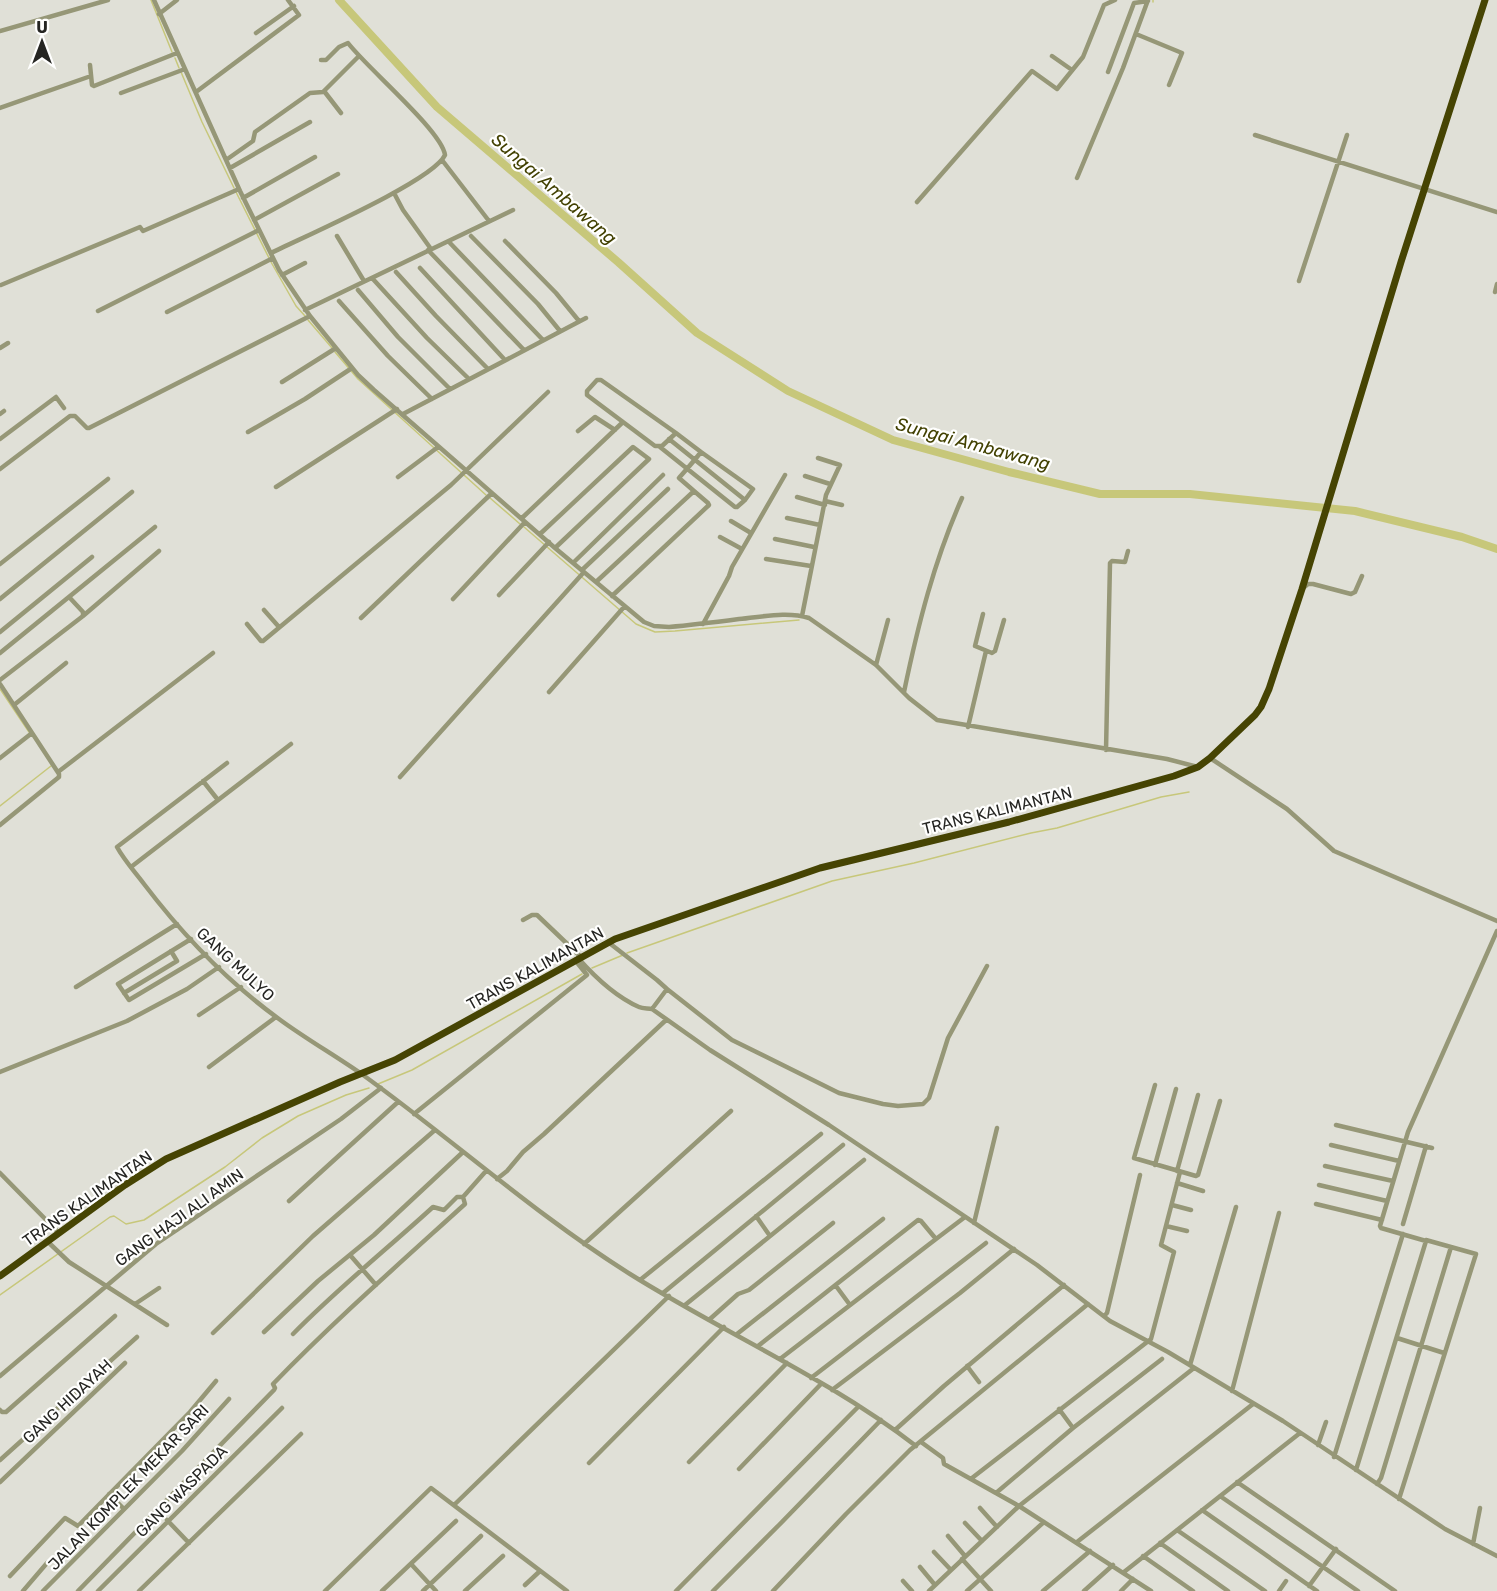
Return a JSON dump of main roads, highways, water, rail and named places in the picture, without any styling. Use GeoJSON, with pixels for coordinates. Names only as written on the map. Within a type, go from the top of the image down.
{"type":"FeatureCollection","features":[{"type":"Feature","properties":{"kind":"highway","name":"TRANS KALIMANTAN"},"geometry":{"type":"LineString","coordinates":[[0,1276],[125,1185],[175,1155],[413,1051],[608,942],[827,866],[1008,822],[1174,776],[1198,767],[1210,758],[1261,707],[1272,680],[1485,0]]}},
{"type":"Feature","properties":{"kind":"waterway"},"geometry":{"type":"LineString","coordinates":[[151,0],[172,52]]}},
{"type":"Feature","properties":{"kind":"waterway","name":"Sungai Ambawang"},"geometry":{"type":"LineString","coordinates":[[339,0],[437,107],[697,333],[788,391],[893,440],[1100,494],[1190,494],[1355,511],[1462,537],[1497,549]]}},
{"type":"Feature","properties":{"kind":"waterway"},"geometry":{"type":"LineString","coordinates":[[175,58],[179,68]]}},
{"type":"Feature","properties":{"kind":"waterway"},"geometry":{"type":"LineString","coordinates":[[181,72],[234,188]]}},
{"type":"Feature","properties":{"kind":"waterway"},"geometry":{"type":"LineString","coordinates":[[236,192],[269,258]]}},
{"type":"Feature","properties":{"kind":"waterway"},"geometry":{"type":"LineString","coordinates":[[271,262],[296,306],[305,316]]}},
{"type":"Feature","properties":{"kind":"waterway"},"geometry":{"type":"LineString","coordinates":[[308,320],[332,348]]}},
{"type":"Feature","properties":{"kind":"waterway"},"geometry":{"type":"LineString","coordinates":[[335,352],[358,379],[486,495]]}},
{"type":"Feature","properties":{"kind":"waterway"},"geometry":{"type":"LineString","coordinates":[[490,498],[520,524]]}},
{"type":"Feature","properties":{"kind":"waterway"},"geometry":{"type":"LineString","coordinates":[[524,527],[636,624],[655,632],[799,620]]}},
{"type":"Feature","properties":{"kind":"waterway"},"geometry":{"type":"LineString","coordinates":[[0,689],[29,732]]}},
{"type":"Feature","properties":{"kind":"waterway"},"geometry":{"type":"LineString","coordinates":[[0,806],[51,766]]}},
{"type":"Feature","properties":{"kind":"waterway"},"geometry":{"type":"LineString","coordinates":[[627,953],[832,881],[1057,828],[1161,797],[1189,792]]}},
{"type":"Feature","properties":{"kind":"waterway"},"geometry":{"type":"LineString","coordinates":[[592,968],[623,955]]}},
{"type":"Feature","properties":{"kind":"waterway"},"geometry":{"type":"LineString","coordinates":[[378,1084],[412,1070],[582,974]]}},
{"type":"Feature","properties":{"kind":"waterway"},"geometry":{"type":"LineString","coordinates":[[0,1295],[110,1217],[114,1216],[126,1224],[144,1220],[225,1167],[262,1138],[298,1116],[346,1095],[369,1088]]}}]}
